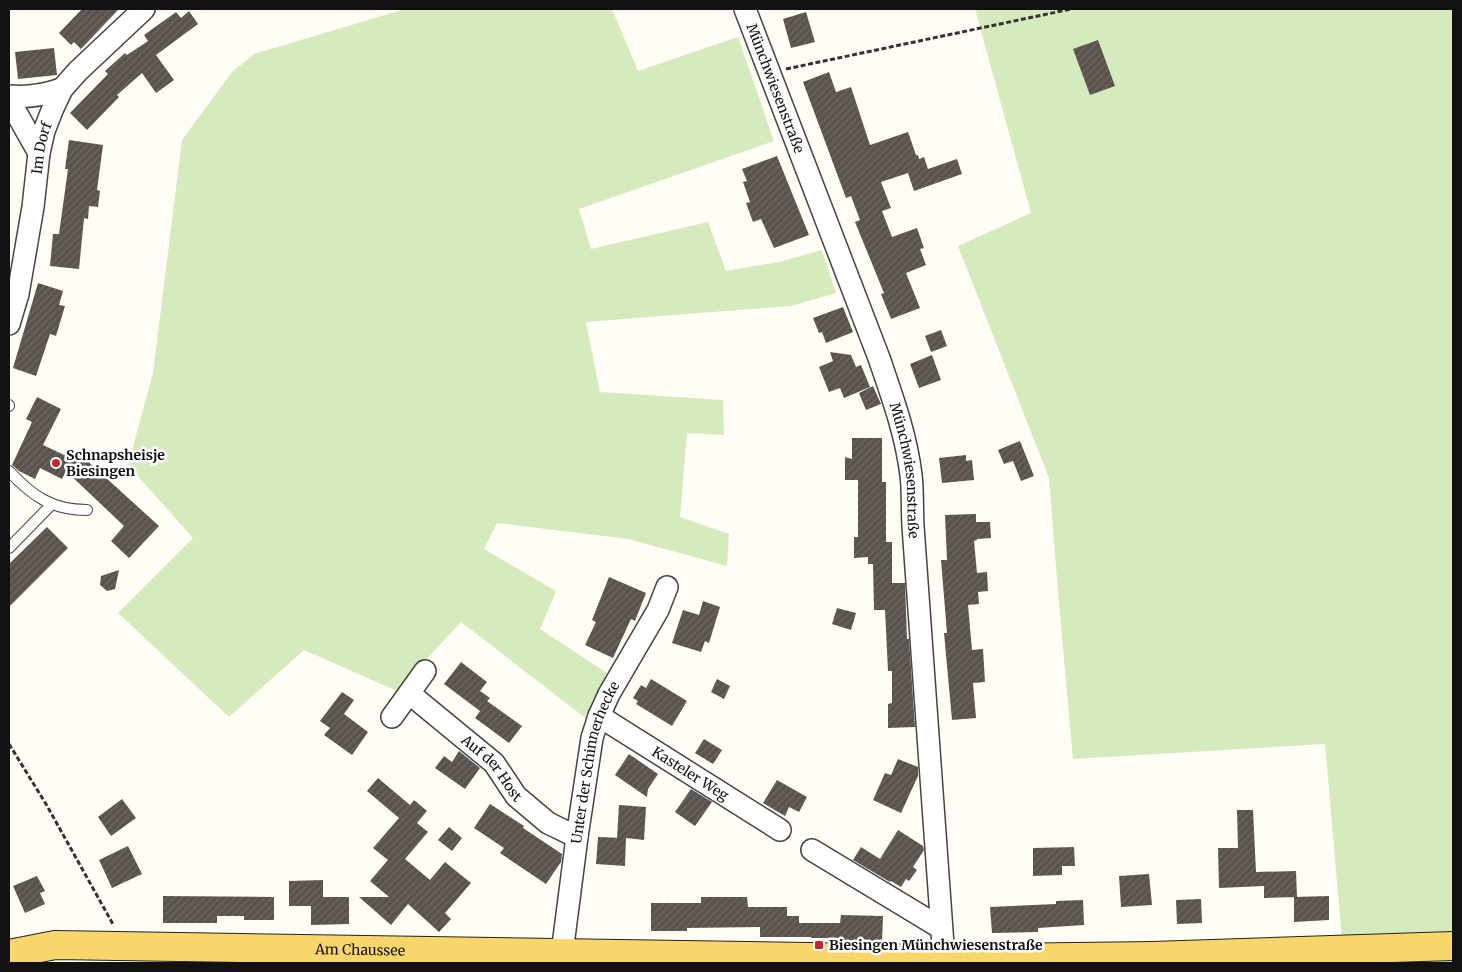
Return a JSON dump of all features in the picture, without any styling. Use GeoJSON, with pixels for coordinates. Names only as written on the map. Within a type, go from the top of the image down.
{"type":"FeatureCollection","features":[{"type":"Feature","properties":{"kind":"main road","name":"Am Chaussee"},"geometry":{"type":"LineString","coordinates":[[9,954],[55,945],[944,961],[1211,959],[1380,955],[1453,946]]}},
{"type":"Feature","properties":{"kind":"street","name":"Im Dorf"},"geometry":{"type":"LineString","coordinates":[[9,324],[18,294],[44,130],[62,89],[78,71],[144,9]]}},
{"type":"Feature","properties":{"kind":"street","name":"Münchwiesenstraße"},"geometry":{"type":"LineString","coordinates":[[745,9],[879,358],[898,411],[906,444],[911,476],[944,961]]}},
{"type":"Feature","properties":{"kind":"street"},"geometry":{"type":"LineString","coordinates":[[39,153],[9,98],[34,97],[62,89]]}},
{"type":"Feature","properties":{"kind":"street","name":"Unter der Schinnerhecke"},"geometry":{"type":"LineString","coordinates":[[562,953],[592,738],[609,694],[658,610],[667,586]]}},
{"type":"Feature","properties":{"kind":"street"},"geometry":{"type":"LineString","coordinates":[[392,717],[425,671]]}},
{"type":"Feature","properties":{"kind":"street","name":"Auf der Host"},"geometry":{"type":"LineString","coordinates":[[410,694],[494,763],[516,796],[548,823],[577,837]]}},
{"type":"Feature","properties":{"kind":"street","name":"Kasteler Weg"},"geometry":{"type":"LineString","coordinates":[[599,716],[780,830]]}},
{"type":"Feature","properties":{"kind":"street"},"geometry":{"type":"LineString","coordinates":[[812,850],[941,928]]}},
{"type":"Feature","properties":{"kind":"lane"},"geometry":{"type":"LineString","coordinates":[[9,470],[34,494],[51,505],[71,510],[87,510]]}},
{"type":"Feature","properties":{"kind":"lane"},"geometry":{"type":"LineString","coordinates":[[9,548],[51,505]]}},
{"type":"Feature","properties":{"kind":"path"},"geometry":{"type":"LineString","coordinates":[[768,73],[1071,9]]}},
{"type":"Feature","properties":{"kind":"path"},"geometry":{"type":"LineString","coordinates":[[9,744],[46,804],[125,946]]}},
{"type":"Feature","properties":{"kind":"green space"},"geometry":{"type":"Polygon","coordinates":[[[405,9],[612,9],[638,71],[738,37],[774,141],[579,209],[591,249],[708,222],[726,271],[779,262],[822,250],[836,293],[791,306],[586,322],[600,392],[723,400],[724,435],[687,433],[680,517],[729,534],[727,566],[628,539],[497,523],[484,549],[556,591],[540,629],[607,673],[588,720],[461,622],[397,691],[304,650],[229,717],[118,613],[193,538],[128,465],[153,373],[182,140],[232,72],[254,54],[405,9]]]}},
{"type":"Feature","properties":{"kind":"green space"},"geometry":{"type":"Polygon","coordinates":[[[975,9],[1453,9],[1453,963],[1344,963],[1325,744],[1073,759],[1049,478],[958,246],[1031,213],[975,9]]]}},
{"type":"Feature","properties":{"kind":"building"},"geometry":{"type":"Polygon","coordinates":[[[82,9],[119,9],[81,49],[74,42],[71,45],[59,33],[82,9]]]}},
{"type":"Feature","properties":{"kind":"building"},"geometry":{"type":"Polygon","coordinates":[[[189,11],[198,24],[156,55],[174,80],[156,93],[142,73],[117,95],[119,97],[87,130],[70,113],[108,74],[105,71],[125,53],[127,55],[148,41],[144,35],[176,12],[181,18],[189,11]]]}},
{"type":"Feature","properties":{"kind":"building"},"geometry":{"type":"Polygon","coordinates":[[[806,12],[815,42],[791,48],[783,19],[806,12]]]}},
{"type":"Feature","properties":{"kind":"building"},"geometry":{"type":"Polygon","coordinates":[[[1098,40],[1115,86],[1090,95],[1073,49],[1098,40]]]}},
{"type":"Feature","properties":{"kind":"building"},"geometry":{"type":"Polygon","coordinates":[[[54,48],[57,75],[18,79],[15,52],[54,48]]]}},
{"type":"Feature","properties":{"kind":"building"},"geometry":{"type":"Polygon","coordinates":[[[829,72],[836,92],[851,87],[870,145],[908,132],[916,155],[918,155],[919,159],[924,157],[928,169],[957,159],[962,174],[914,191],[908,173],[881,182],[891,208],[882,211],[892,237],[917,228],[924,248],[920,249],[926,265],[906,273],[920,308],[891,319],[881,294],[884,293],[855,222],[860,220],[851,196],[846,198],[803,82],[829,72]]]}},
{"type":"Feature","properties":{"kind":"building"},"geometry":{"type":"Polygon","coordinates":[[[69,140],[103,145],[97,190],[100,191],[98,207],[89,206],[88,219],[84,218],[79,269],[50,266],[53,234],[59,234],[68,169],[65,169],[69,140]]]}},
{"type":"Feature","properties":{"kind":"building"},"geometry":{"type":"Polygon","coordinates":[[[777,156],[809,235],[774,248],[761,219],[753,222],[746,203],[750,202],[743,182],[747,181],[742,169],[777,156]]]}},
{"type":"Feature","properties":{"kind":"building"},"geometry":{"type":"Polygon","coordinates":[[[38,283],[63,291],[59,305],[65,306],[56,336],[50,334],[36,376],[13,368],[38,283]]]}},
{"type":"Feature","properties":{"kind":"building"},"geometry":{"type":"Polygon","coordinates":[[[843,307],[853,332],[826,343],[822,332],[819,333],[813,318],[843,307]]]}},
{"type":"Feature","properties":{"kind":"building"},"geometry":{"type":"Polygon","coordinates":[[[941,330],[947,346],[931,352],[925,336],[941,330]]]}},
{"type":"Feature","properties":{"kind":"building"},"geometry":{"type":"Polygon","coordinates":[[[830,352],[851,355],[856,367],[861,365],[870,387],[844,398],[840,388],[829,392],[819,367],[833,361],[830,352]]]}},
{"type":"Feature","properties":{"kind":"building"},"geometry":{"type":"Polygon","coordinates":[[[932,355],[941,380],[919,388],[910,364],[932,355]]]}},
{"type":"Feature","properties":{"kind":"building"},"geometry":{"type":"Polygon","coordinates":[[[873,386],[881,404],[866,410],[859,393],[873,386]]]}},
{"type":"Feature","properties":{"kind":"building"},"geometry":{"type":"Polygon","coordinates":[[[37,397],[61,409],[43,445],[79,462],[82,456],[159,526],[129,558],[111,541],[124,526],[66,471],[62,479],[40,468],[35,479],[12,465],[32,422],[26,419],[37,397]]]}},
{"type":"Feature","properties":{"kind":"building"},"geometry":{"type":"Polygon","coordinates":[[[852,438],[882,438],[882,482],[886,482],[886,542],[892,542],[892,583],[905,583],[907,639],[909,639],[915,727],[888,728],[888,704],[892,703],[892,671],[888,671],[885,610],[874,610],[873,564],[868,564],[868,557],[854,558],[854,537],[858,537],[858,480],[845,480],[845,457],[852,459],[852,438]]]}},
{"type":"Feature","properties":{"kind":"building"},"geometry":{"type":"Polygon","coordinates":[[[1020,441],[1034,476],[1021,481],[1013,461],[1004,464],[998,450],[1020,441]]]}},
{"type":"Feature","properties":{"kind":"building"},"geometry":{"type":"Polygon","coordinates":[[[966,455],[966,461],[972,460],[974,480],[942,483],[939,458],[966,455]]]}},
{"type":"Feature","properties":{"kind":"building"},"geometry":{"type":"Polygon","coordinates":[[[976,514],[976,522],[990,522],[991,538],[974,541],[977,573],[987,572],[988,591],[978,592],[979,604],[968,605],[972,650],[983,649],[985,682],[973,683],[976,718],[952,720],[944,633],[947,633],[941,560],[947,560],[945,515],[976,514]]]}},
{"type":"Feature","properties":{"kind":"building"},"geometry":{"type":"Polygon","coordinates":[[[47,527],[68,548],[9,607],[9,564],[47,527]]]}},
{"type":"Feature","properties":{"kind":"building"},"geometry":{"type":"Polygon","coordinates":[[[119,570],[115,589],[107,591],[100,585],[101,576],[119,570]]]}},
{"type":"Feature","properties":{"kind":"building"},"geometry":{"type":"Polygon","coordinates":[[[609,577],[646,593],[635,621],[631,619],[613,658],[585,645],[596,622],[592,620],[609,577]]]}},
{"type":"Feature","properties":{"kind":"building"},"geometry":{"type":"Polygon","coordinates":[[[703,601],[720,607],[709,643],[705,641],[701,652],[672,643],[683,610],[699,615],[703,601]]]}},
{"type":"Feature","properties":{"kind":"building"},"geometry":{"type":"Polygon","coordinates":[[[837,608],[856,613],[851,630],[832,624],[837,608]]]}},
{"type":"Feature","properties":{"kind":"building"},"geometry":{"type":"Polygon","coordinates":[[[461,662],[487,682],[480,691],[490,698],[487,701],[522,726],[509,743],[475,718],[480,711],[444,684],[461,662]]]}},
{"type":"Feature","properties":{"kind":"building"},"geometry":{"type":"Polygon","coordinates":[[[651,679],[687,701],[672,726],[636,704],[638,701],[633,698],[641,685],[646,688],[651,679]]]}},
{"type":"Feature","properties":{"kind":"building"},"geometry":{"type":"Polygon","coordinates":[[[717,679],[730,686],[724,699],[711,692],[717,679]]]}},
{"type":"Feature","properties":{"kind":"building"},"geometry":{"type":"Polygon","coordinates":[[[342,692],[354,700],[344,714],[368,732],[352,755],[324,735],[330,728],[320,721],[342,692]]]}},
{"type":"Feature","properties":{"kind":"building"},"geometry":{"type":"Polygon","coordinates":[[[704,739],[722,750],[713,764],[695,753],[704,739]]]}},
{"type":"Feature","properties":{"kind":"building"},"geometry":{"type":"Polygon","coordinates":[[[459,751],[480,768],[465,789],[435,768],[444,756],[452,762],[459,751]]]}},
{"type":"Feature","properties":{"kind":"building"},"geometry":{"type":"Polygon","coordinates":[[[629,754],[658,774],[648,789],[647,797],[615,775],[629,754]]]}},
{"type":"Feature","properties":{"kind":"building"},"geometry":{"type":"Polygon","coordinates":[[[898,759],[918,767],[918,776],[901,813],[873,800],[885,773],[891,775],[898,759]]]}},
{"type":"Feature","properties":{"kind":"building"},"geometry":{"type":"Polygon","coordinates":[[[378,778],[410,805],[414,800],[427,811],[417,823],[428,832],[405,859],[430,880],[445,862],[471,883],[445,913],[451,919],[439,932],[408,904],[391,925],[359,897],[389,897],[370,881],[388,860],[373,848],[399,818],[367,791],[378,778]]]}},
{"type":"Feature","properties":{"kind":"building"},"geometry":{"type":"Polygon","coordinates":[[[777,780],[807,797],[799,812],[789,807],[785,816],[763,803],[777,780]]]}},
{"type":"Feature","properties":{"kind":"building"},"geometry":{"type":"Polygon","coordinates":[[[691,789],[712,802],[695,826],[675,812],[691,789]]]}},
{"type":"Feature","properties":{"kind":"building"},"geometry":{"type":"Polygon","coordinates":[[[122,799],[136,818],[111,836],[98,817],[122,799]]]}},
{"type":"Feature","properties":{"kind":"building"},"geometry":{"type":"Polygon","coordinates":[[[490,804],[562,854],[561,862],[546,884],[500,853],[504,848],[474,828],[490,804]]]}},
{"type":"Feature","properties":{"kind":"building"},"geometry":{"type":"Polygon","coordinates":[[[619,805],[646,807],[644,840],[626,838],[625,866],[596,864],[598,837],[617,838],[619,805]]]}},
{"type":"Feature","properties":{"kind":"building"},"geometry":{"type":"Polygon","coordinates":[[[1237,810],[1253,810],[1256,872],[1296,871],[1297,897],[1264,898],[1264,886],[1219,888],[1218,848],[1238,848],[1237,810]]]}},
{"type":"Feature","properties":{"kind":"building"},"geometry":{"type":"Polygon","coordinates":[[[449,827],[462,838],[452,851],[438,840],[449,827]]]}},
{"type":"Feature","properties":{"kind":"building"},"geometry":{"type":"Polygon","coordinates":[[[898,830],[923,846],[924,850],[913,867],[917,870],[909,881],[906,879],[901,887],[853,860],[861,847],[880,859],[898,830]]]}},
{"type":"Feature","properties":{"kind":"building"},"geometry":{"type":"Polygon","coordinates":[[[128,846],[142,874],[112,888],[99,860],[128,846]]]}},
{"type":"Feature","properties":{"kind":"building"},"geometry":{"type":"Polygon","coordinates":[[[1074,847],[1075,866],[1062,866],[1062,875],[1033,876],[1033,848],[1074,847]]]}},
{"type":"Feature","properties":{"kind":"building"},"geometry":{"type":"Polygon","coordinates":[[[1149,874],[1152,905],[1121,907],[1119,876],[1149,874]]]}},
{"type":"Feature","properties":{"kind":"building"},"geometry":{"type":"Polygon","coordinates":[[[37,876],[45,891],[40,893],[45,904],[25,913],[13,886],[37,876]]]}},
{"type":"Feature","properties":{"kind":"building"},"geometry":{"type":"Polygon","coordinates":[[[323,880],[323,897],[349,897],[349,924],[311,925],[311,906],[289,906],[289,881],[323,880]]]}},
{"type":"Feature","properties":{"kind":"building"},"geometry":{"type":"Polygon","coordinates":[[[163,896],[274,897],[274,920],[244,920],[244,916],[217,916],[217,923],[163,923],[163,896]]]}},
{"type":"Feature","properties":{"kind":"building"},"geometry":{"type":"Polygon","coordinates":[[[1329,896],[1329,920],[1294,922],[1294,897],[1329,896]]]}},
{"type":"Feature","properties":{"kind":"building"},"geometry":{"type":"Polygon","coordinates":[[[701,897],[747,897],[748,907],[787,907],[787,916],[799,916],[799,923],[840,923],[841,915],[883,916],[882,942],[840,941],[840,938],[760,937],[760,927],[687,928],[687,931],[651,931],[651,903],[701,903],[701,897]]]}},
{"type":"Feature","properties":{"kind":"building"},"geometry":{"type":"Polygon","coordinates":[[[1201,899],[1202,923],[1177,924],[1176,900],[1201,899]]]}},
{"type":"Feature","properties":{"kind":"building"},"geometry":{"type":"Polygon","coordinates":[[[1083,900],[1084,925],[1038,928],[1038,932],[992,933],[990,907],[1056,904],[1056,901],[1083,900]]]}},
{"type":"Feature","properties":{"kind":"place","name":"Schnapsheisje Biesingen"},"geometry":{"type":"Point","coordinates":[56,463]}},
{"type":"Feature","properties":{"kind":"place","name":"Biesingen Münchwiesenstraße"},"geometry":{"type":"Point","coordinates":[819,945]}}]}
